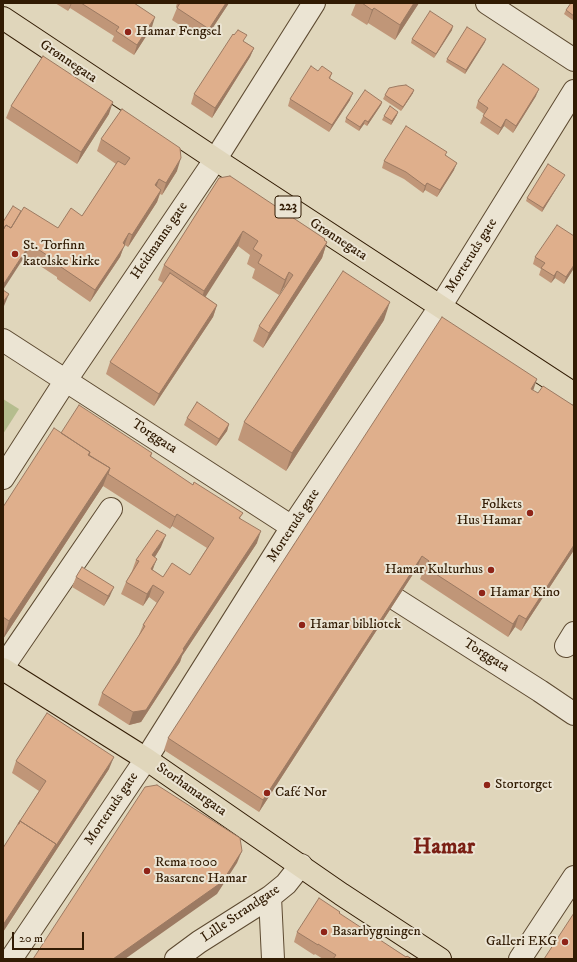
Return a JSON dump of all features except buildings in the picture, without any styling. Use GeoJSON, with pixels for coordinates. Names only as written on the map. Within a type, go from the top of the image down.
{"type":"FeatureCollection","features":[{"type":"Feature","properties":{"kind":"main road","name":"Grønnegata"},"geometry":{"type":"LineString","coordinates":[[3,18],[215,160],[574,394]]}},
{"type":"Feature","properties":{"kind":"main road","name":"Storhamargata"},"geometry":{"type":"LineString","coordinates":[[3,668],[146,759],[255,835],[440,959]]}},
{"type":"Feature","properties":{"kind":"street","name":"Heidmanns gate"},"geometry":{"type":"LineString","coordinates":[[3,478],[66,380],[215,160],[314,3]]}},
{"type":"Feature","properties":{"kind":"street"},"geometry":{"type":"LineString","coordinates":[[487,3],[574,60]]}},
{"type":"Feature","properties":{"kind":"street","name":"Morteruds gate"},"geometry":{"type":"LineString","coordinates":[[11,959],[298,532],[574,92]]}},
{"type":"Feature","properties":{"kind":"street","name":"Torggata"},"geometry":{"type":"LineString","coordinates":[[3,340],[298,532]]}},
{"type":"Feature","properties":{"kind":"street"},"geometry":{"type":"LineString","coordinates":[[3,668],[111,509]]}},
{"type":"Feature","properties":{"kind":"street","name":"Torggata"},"geometry":{"type":"LineString","coordinates":[[397,600],[574,714]]}},
{"type":"Feature","properties":{"kind":"street","name":"Lille Strandgate"},"geometry":{"type":"LineString","coordinates":[[176,959],[199,942],[270,898],[286,884],[301,865]]}},
{"type":"Feature","properties":{"kind":"street"},"geometry":{"type":"LineString","coordinates":[[520,959],[574,877]]}},
{"type":"Feature","properties":{"kind":"street"},"geometry":{"type":"LineString","coordinates":[[270,898],[273,959]]}},
{"type":"Feature","properties":{"kind":"green space"},"geometry":{"type":"Polygon","coordinates":[[[3,399],[19,409],[3,434],[3,399]]]}},
{"type":"Feature","properties":{"kind":"place","name":"Hamar Fengsel"},"geometry":{"type":"Point","coordinates":[128,32]}},
{"type":"Feature","properties":{"kind":"place","name":"St. Torfinn katolske kirke"},"geometry":{"type":"Point","coordinates":[15,254]}},
{"type":"Feature","properties":{"kind":"place","name":"Folkets Hus Hamar"},"geometry":{"type":"Point","coordinates":[530,513]}},
{"type":"Feature","properties":{"kind":"place","name":"Hamar Kulturhus"},"geometry":{"type":"Point","coordinates":[491,570]}},
{"type":"Feature","properties":{"kind":"place","name":"Hamar Kino"},"geometry":{"type":"Point","coordinates":[482,593]}},
{"type":"Feature","properties":{"kind":"place","name":"Hamar bibliotek"},"geometry":{"type":"Point","coordinates":[302,625]}},
{"type":"Feature","properties":{"kind":"place","name":"Stortorget"},"geometry":{"type":"Point","coordinates":[487,785]}},
{"type":"Feature","properties":{"kind":"place","name":"Café Nor"},"geometry":{"type":"Point","coordinates":[267,793]}},
{"type":"Feature","properties":{"kind":"place","name":"Rema 1000 Basarene Hamar"},"geometry":{"type":"Point","coordinates":[147,871]}},
{"type":"Feature","properties":{"kind":"place","name":"Basarbygningen"},"geometry":{"type":"Point","coordinates":[324,932]}},
{"type":"Feature","properties":{"kind":"place","name":"Galleri EKG"},"geometry":{"type":"Point","coordinates":[565,942]}},
{"type":"Feature","properties":{"kind":"district","name":"Hamar"},"geometry":{"type":"Point","coordinates":[444,848]}}]}
